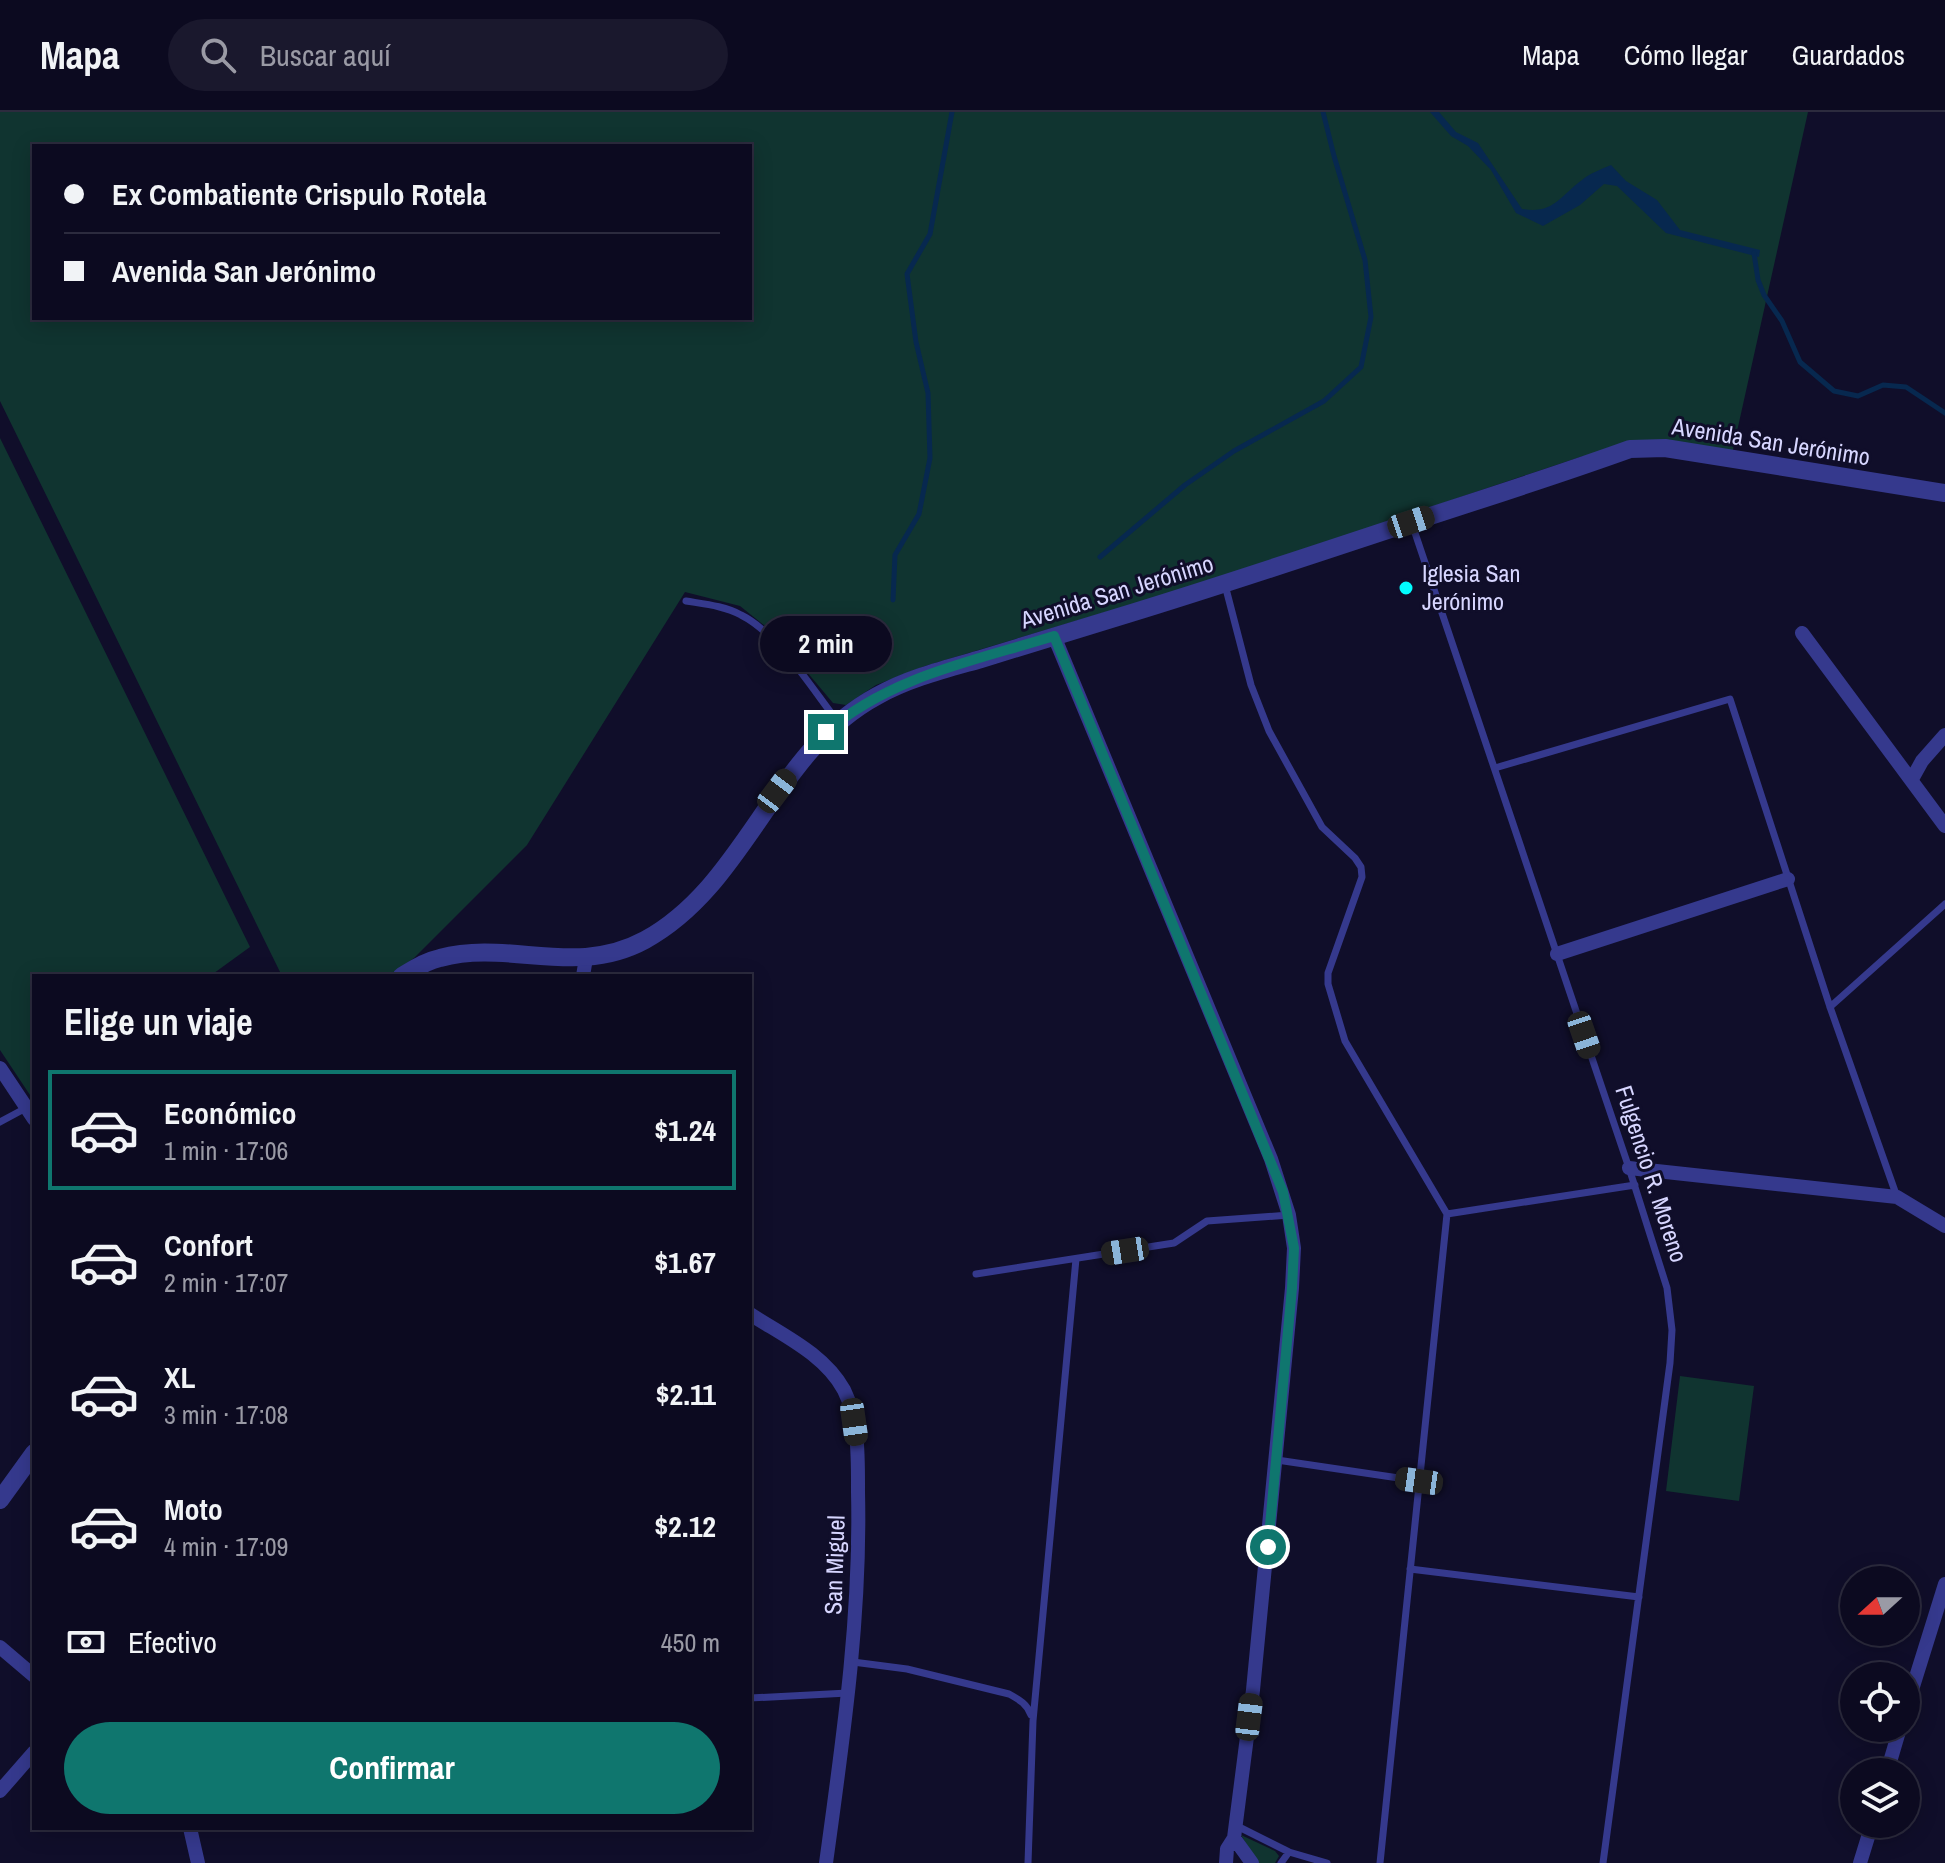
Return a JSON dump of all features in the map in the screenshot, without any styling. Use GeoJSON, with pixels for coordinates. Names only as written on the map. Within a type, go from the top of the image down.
{"type":"FeatureCollection","features":[{"type":"Feature","properties":{"kind":"street","name":"Avenida San Jerónimo"},"geometry":{"type":"LineString","coordinates":[[405,974],[441,957],[469,954],[585,967],[625,950],[664,928],[688,910],[710,887],[805,755],[838,722],[900,684],[1225,584],[1630,449],[1665,448],[1945,493]]}},
{"type":"Feature","properties":{"kind":"street"},"geometry":{"type":"LineString","coordinates":[[1802,633],[1945,826]]}},
{"type":"Feature","properties":{"kind":"street"},"geometry":{"type":"LineString","coordinates":[[1054,636],[1271,1159],[1289,1215],[1294,1248],[1277,1460],[1235,1832],[1227,1849],[1226,1863]]}},
{"type":"Feature","properties":{"kind":"street"},"geometry":{"type":"LineString","coordinates":[[1912,779],[1922,761],[1945,735]]}},
{"type":"Feature","properties":{"kind":"street"},"geometry":{"type":"LineString","coordinates":[[1557,954],[1788,879]]}},
{"type":"Feature","properties":{"kind":"street"},"geometry":{"type":"LineString","coordinates":[[0,1068],[30,1114]]}},
{"type":"Feature","properties":{"kind":"street"},"geometry":{"type":"LineString","coordinates":[[1629,1168],[1897,1197],[1945,1226]]}},
{"type":"Feature","properties":{"kind":"street","name":"San Miguel"},"geometry":{"type":"LineString","coordinates":[[752,1315],[817,1357],[833,1372],[845,1393],[858,1449],[860,1544],[853,1662],[826,1863]]}},
{"type":"Feature","properties":{"kind":"street"},"geometry":{"type":"LineString","coordinates":[[0,1500],[32,1456]]}},
{"type":"Feature","properties":{"kind":"street"},"geometry":{"type":"LineString","coordinates":[[1920,1664],[1945,1584]]}},
{"type":"Feature","properties":{"kind":"street"},"geometry":{"type":"LineString","coordinates":[[0,1647],[32,1674]]}},
{"type":"Feature","properties":{"kind":"street"},"geometry":{"type":"LineString","coordinates":[[0,1791],[32,1754]]}},
{"type":"Feature","properties":{"kind":"street"},"geometry":{"type":"LineString","coordinates":[[190,1830],[198,1863]]}},
{"type":"Feature","properties":{"kind":"street"},"geometry":{"type":"LineString","coordinates":[[1235,1832],[1252,1863]]}},
{"type":"Feature","properties":{"kind":"street"},"geometry":{"type":"LineString","coordinates":[[1860,1863],[1868,1838]]}},
{"type":"Feature","properties":{"kind":"lane","name":"Fulgencio R. Moreno"},"geometry":{"type":"LineString","coordinates":[[1411,522],[1667,1288],[1672,1330],[1670,1363],[1603,1863]]}},
{"type":"Feature","properties":{"kind":"lane"},"geometry":{"type":"LineString","coordinates":[[1225,584],[1251,685],[1269,731],[1322,827],[1361,867],[1362,877],[1328,973],[1341,1032],[1447,1214],[1380,1863]]}},
{"type":"Feature","properties":{"kind":"lane"},"geometry":{"type":"LineString","coordinates":[[686,601],[742,615],[773,639],[838,722]]}},
{"type":"Feature","properties":{"kind":"lane"},"geometry":{"type":"LineString","coordinates":[[1495,768],[1730,699],[1830,1007],[1897,1197]]}},
{"type":"Feature","properties":{"kind":"lane"},"geometry":{"type":"LineString","coordinates":[[1830,1007],[1945,904]]}},
{"type":"Feature","properties":{"kind":"lane"},"geometry":{"type":"LineString","coordinates":[[0,1122],[30,1114]]}},
{"type":"Feature","properties":{"kind":"lane"},"geometry":{"type":"LineString","coordinates":[[1447,1214],[1635,1185]]}},
{"type":"Feature","properties":{"kind":"lane"},"geometry":{"type":"LineString","coordinates":[[976,1274],[1174,1243],[1207,1221],[1289,1215]]}},
{"type":"Feature","properties":{"kind":"lane"},"geometry":{"type":"LineString","coordinates":[[1028,1863],[1033,1721],[1076,1259]]}},
{"type":"Feature","properties":{"kind":"lane"},"geometry":{"type":"LineString","coordinates":[[1277,1460],[1419,1481]]}},
{"type":"Feature","properties":{"kind":"lane"},"geometry":{"type":"LineString","coordinates":[[1410,1569],[1639,1597]]}},
{"type":"Feature","properties":{"kind":"lane"},"geometry":{"type":"LineString","coordinates":[[853,1662],[907,1669],[1009,1694],[1029,1708],[1033,1721]]}},
{"type":"Feature","properties":{"kind":"lane"},"geometry":{"type":"LineString","coordinates":[[752,1698],[850,1693]]}},
{"type":"Feature","properties":{"kind":"lane"},"geometry":{"type":"LineString","coordinates":[[1235,1832],[1327,1863]]}},
{"type":"Feature","properties":{"kind":"lane"},"geometry":{"type":"LineString","coordinates":[[1281,1863],[1289,1852]]}},
{"type":"Feature","properties":{"kind":"green space"},"geometry":{"type":"Polygon","coordinates":[[[0,112],[1808,112],[1732,454],[1583,456],[1210,581],[925,666],[876,685],[846,705],[833,703],[775,634],[740,606],[685,592],[527,845],[414,958],[392,974],[281,974],[0,401],[0,112]]]}},
{"type":"Feature","properties":{"kind":"green space"},"geometry":{"type":"Polygon","coordinates":[[[0,438],[250,947],[213,974],[32,974],[32,1098],[0,1050],[0,438]]]}},
{"type":"Feature","properties":{"kind":"green space"},"geometry":{"type":"Polygon","coordinates":[[[1680,1376],[1754,1386],[1739,1501],[1666,1491],[1680,1376]]]}},
{"type":"Feature","properties":{"kind":"green space"},"geometry":{"type":"Polygon","coordinates":[[[1241,1835],[1275,1851],[1279,1856],[1275,1863],[1258,1863],[1241,1835]]]}},
{"type":"Feature","properties":{"kind":"water"},"geometry":{"type":"Polygon","coordinates":[[[1430,112],[1439,112],[1456,132],[1478,143],[1522,209],[1549,207],[1585,178],[1611,165],[1626,181],[1657,200],[1680,230],[1760,250],[1759,257],[1666,233],[1617,186],[1604,184],[1580,205],[1543,226],[1516,213],[1491,170],[1468,146],[1451,136],[1430,112]]]}},
{"type":"Feature","properties":{"kind":"waterway"},"geometry":{"type":"LineString","coordinates":[[893,600],[895,555],[919,514],[930,458],[928,393],[916,342],[907,274],[930,234],[952,112]]}},
{"type":"Feature","properties":{"kind":"waterway"},"geometry":{"type":"LineString","coordinates":[[1100,557],[1185,485],[1234,451],[1324,401],[1361,367],[1371,317],[1365,260],[1323,112]]}},
{"type":"Feature","properties":{"kind":"waterway"},"geometry":{"type":"LineString","coordinates":[[1754,253],[1764,295],[1782,321],[1800,362],[1834,391],[1858,396],[1883,385],[1906,387],[1945,413]]}},
{"type":"Feature","properties":{"kind":"place","name":"Iglesia San Jerónimo"},"geometry":{"type":"Point","coordinates":[1406,588]}},
{"type":"Feature","properties":{"kind":"route"},"geometry":{"type":"LineString","coordinates":[[826,732],[848,714],[900,684],[1054,636],[1264,1143],[1289,1215],[1294,1248],[1292,1288],[1268,1547]]}}]}
